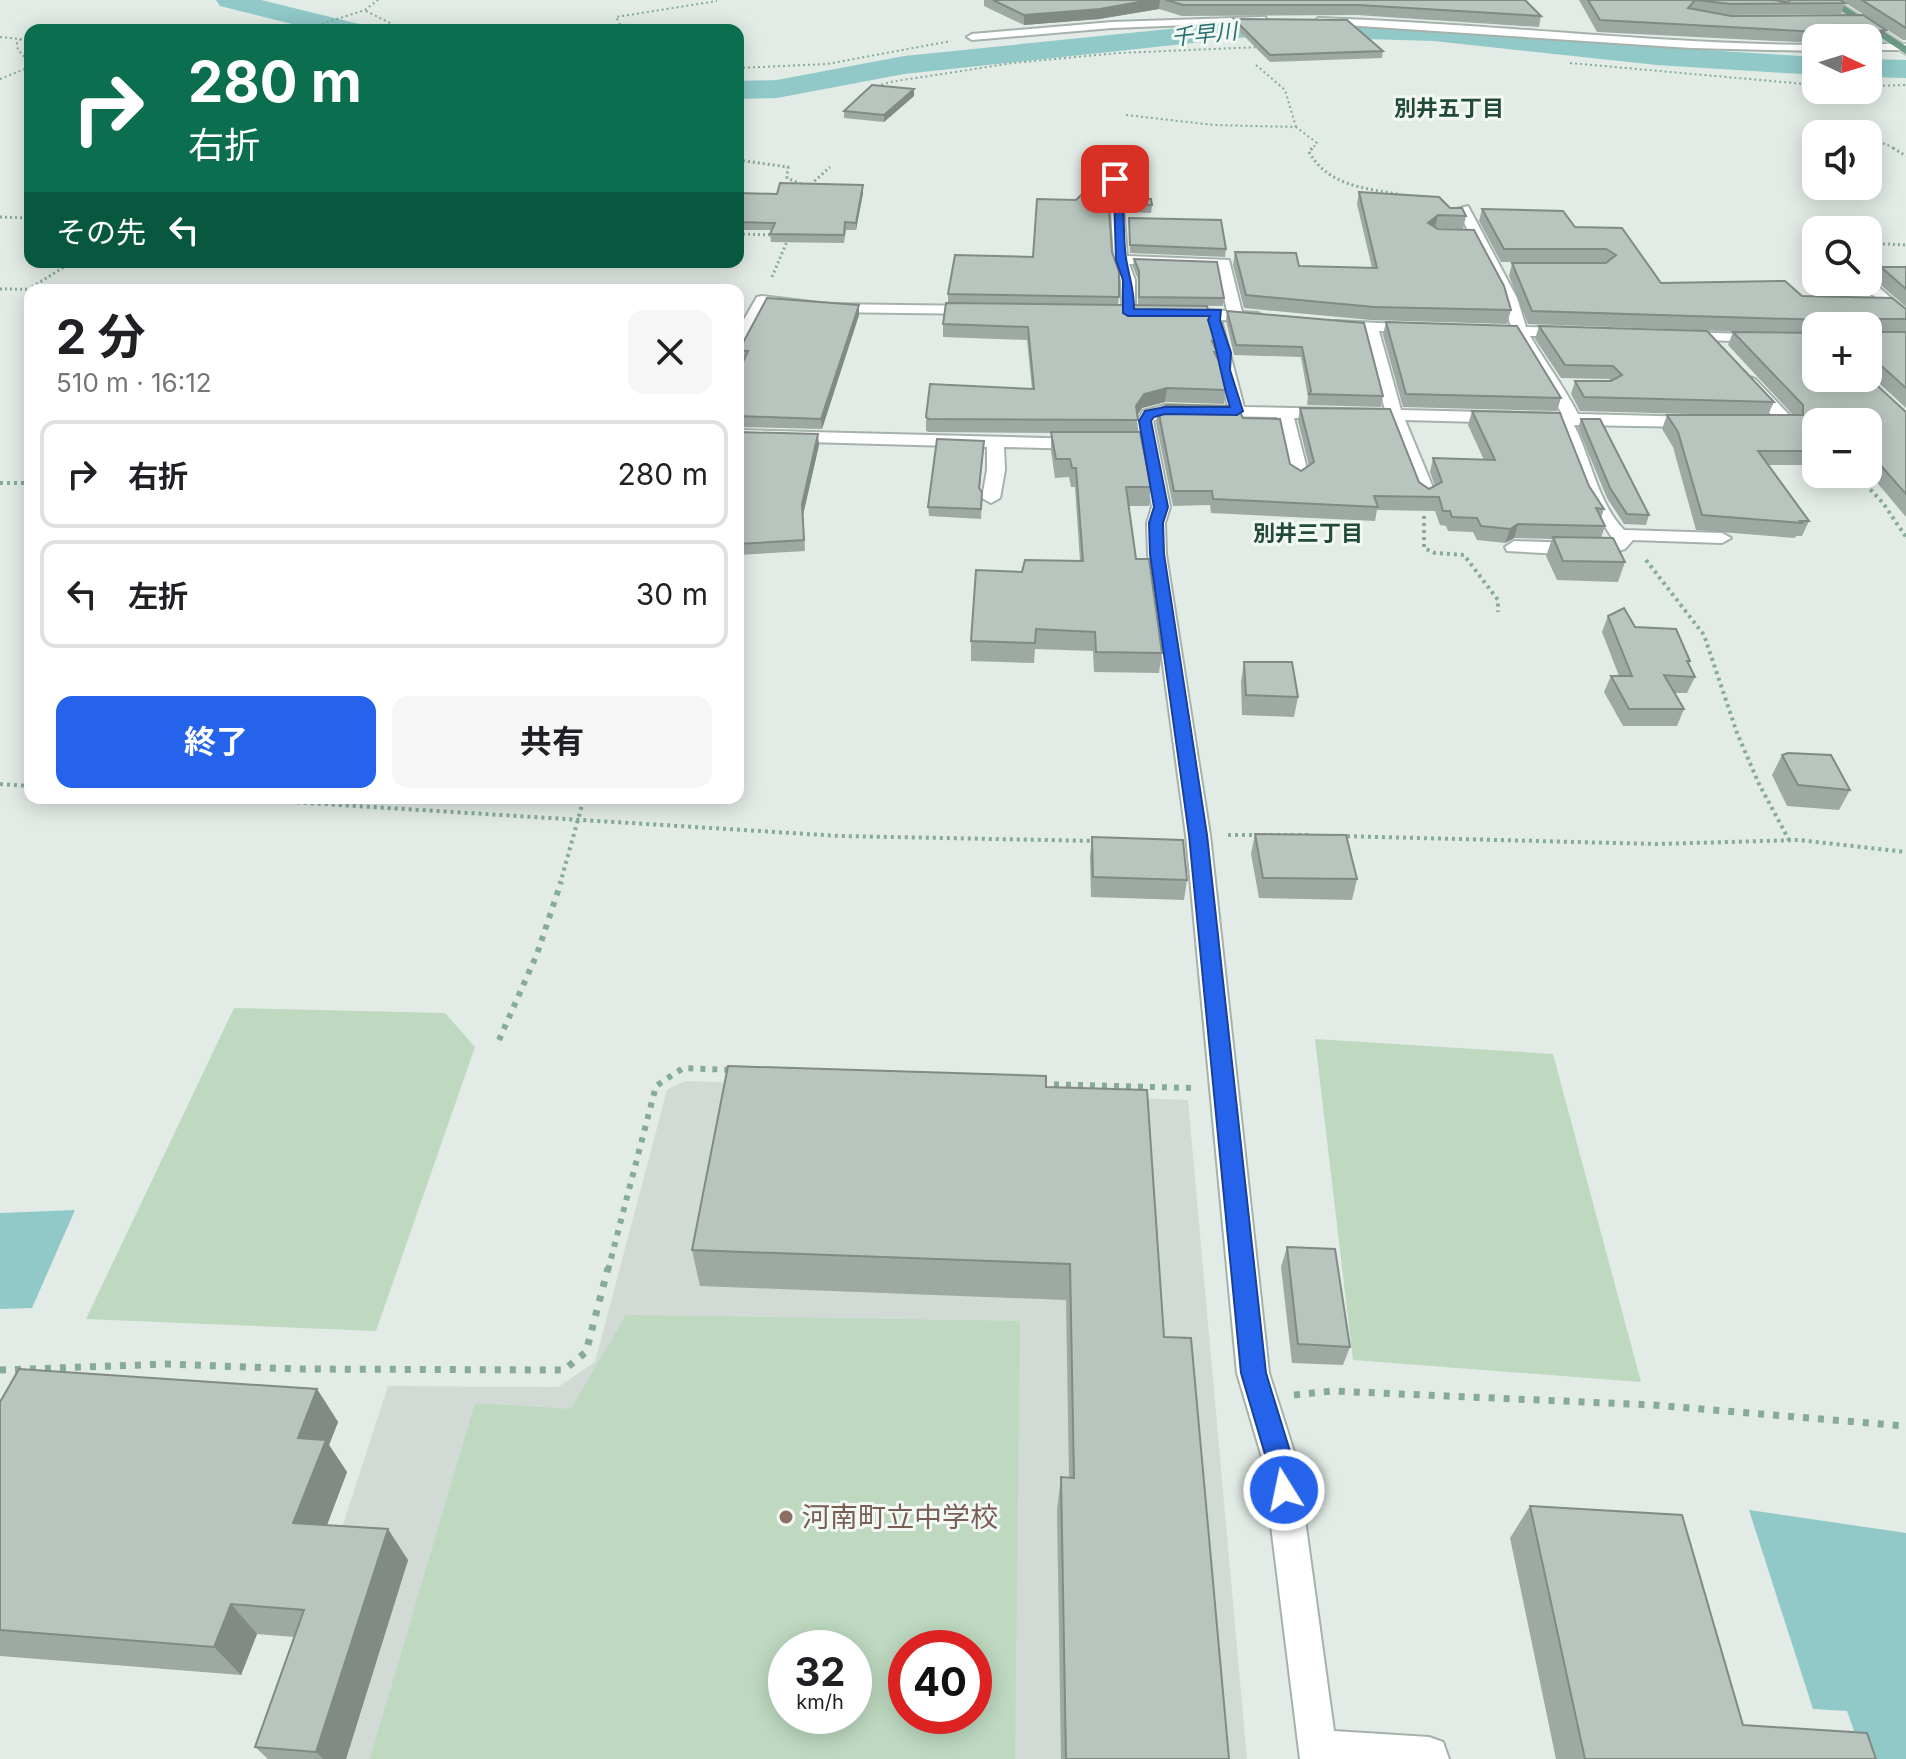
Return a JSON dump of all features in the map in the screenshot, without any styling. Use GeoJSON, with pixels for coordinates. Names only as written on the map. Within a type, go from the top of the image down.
{"type":"FeatureCollection","features":[{"type":"Feature","properties":{"kind":"main road"},"geometry":{"type":"LineString","coordinates":[[1830,0],[1851,18],[1904,49]]}},
{"type":"Feature","properties":{"kind":"street"},"geometry":{"type":"LineString","coordinates":[[1835,13],[1851,18]]}},
{"type":"Feature","properties":{"kind":"street"},"geometry":{"type":"LineString","coordinates":[[972,37],[1112,25],[1284,20]]}},
{"type":"Feature","properties":{"kind":"street"},"geometry":{"type":"LineString","coordinates":[[1300,20],[1407,23],[1749,48],[1802,48]]}},
{"type":"Feature","properties":{"kind":"street"},"geometry":{"type":"LineString","coordinates":[[1724,34],[1749,48]]}},
{"type":"Feature","properties":{"kind":"street"},"geometry":{"type":"LineString","coordinates":[[1882,48],[1904,49]]}},
{"type":"Feature","properties":{"kind":"street"},"geometry":{"type":"LineString","coordinates":[[1115,179],[1126,219],[1121,260],[1135,312],[1217,313],[1277,319]]}},
{"type":"Feature","properties":{"kind":"street"},"geometry":{"type":"LineString","coordinates":[[1463,209],[1470,236],[1503,269],[1520,332],[1545,375],[1556,386],[1606,521],[1622,538]]}},
{"type":"Feature","properties":{"kind":"street"},"geometry":{"type":"LineString","coordinates":[[1121,260],[1224,263],[1235,314]]}},
{"type":"Feature","properties":{"kind":"street"},"geometry":{"type":"LineString","coordinates":[[1881,296],[1906,319]]}},
{"type":"Feature","properties":{"kind":"street"},"geometry":{"type":"LineString","coordinates":[[744,332],[762,300],[827,308],[997,311]]}},
{"type":"Feature","properties":{"kind":"street"},"geometry":{"type":"LineString","coordinates":[[1217,313],[1214,320],[1225,353],[1224,370],[1237,411]]}},
{"type":"Feature","properties":{"kind":"street"},"geometry":{"type":"LineString","coordinates":[[1316,324],[1430,329]]}},
{"type":"Feature","properties":{"kind":"street"},"geometry":{"type":"LineString","coordinates":[[1371,327],[1376,362],[1388,405],[1400,421],[1427,495]]}},
{"type":"Feature","properties":{"kind":"street"},"geometry":{"type":"LineString","coordinates":[[1475,330],[1579,332]]}},
{"type":"Feature","properties":{"kind":"street"},"geometry":{"type":"LineString","coordinates":[[1672,335],[1714,344],[1802,341]]}},
{"type":"Feature","properties":{"kind":"street"},"geometry":{"type":"LineString","coordinates":[[1739,370],[1789,424],[1758,423]]}},
{"type":"Feature","properties":{"kind":"street"},"geometry":{"type":"LineString","coordinates":[[1556,386],[1581,386]]}},
{"type":"Feature","properties":{"kind":"street"},"geometry":{"type":"LineString","coordinates":[[1430,1759],[1429,1756],[1318,1754],[1280,1461],[1253,1373],[1198,839],[1157,554],[1156,523],[1161,507],[1142,443],[1145,421],[1149,414],[1165,410],[1712,423]]}},
{"type":"Feature","properties":{"kind":"street"},"geometry":{"type":"LineString","coordinates":[[1284,412],[1300,477]]}},
{"type":"Feature","properties":{"kind":"street"},"geometry":{"type":"LineString","coordinates":[[744,435],[1093,444]]}},
{"type":"Feature","properties":{"kind":"street"},"geometry":{"type":"LineString","coordinates":[[991,498],[996,470],[995,443]]}},
{"type":"Feature","properties":{"kind":"street"},"geometry":{"type":"LineString","coordinates":[[1514,547],[1600,550],[1618,545],[1628,534],[1722,538]]}},
{"type":"Feature","properties":{"kind":"path"},"geometry":{"type":"LineString","coordinates":[[322,24],[365,10],[378,0]]}},
{"type":"Feature","properties":{"kind":"path"},"geometry":{"type":"LineString","coordinates":[[620,24],[616,17],[717,1]]}},
{"type":"Feature","properties":{"kind":"path"},"geometry":{"type":"LineString","coordinates":[[365,10],[392,24]]}},
{"type":"Feature","properties":{"kind":"path"},"geometry":{"type":"LineString","coordinates":[[0,37],[24,39]]}},
{"type":"Feature","properties":{"kind":"path"},"geometry":{"type":"LineString","coordinates":[[744,68],[827,64],[972,37]]}},
{"type":"Feature","properties":{"kind":"path"},"geometry":{"type":"LineString","coordinates":[[21,39],[17,43],[18,50],[24,58]]}},
{"type":"Feature","properties":{"kind":"path"},"geometry":{"type":"LineString","coordinates":[[845,114],[862,93],[878,85],[950,72],[1105,54],[1267,47]]}},
{"type":"Feature","properties":{"kind":"path"},"geometry":{"type":"LineString","coordinates":[[1561,62],[1802,84]]}},
{"type":"Feature","properties":{"kind":"path"},"geometry":{"type":"LineString","coordinates":[[1256,65],[1285,90],[1296,127]]}},
{"type":"Feature","properties":{"kind":"path"},"geometry":{"type":"LineString","coordinates":[[0,79],[24,68]]}},
{"type":"Feature","properties":{"kind":"path"},"geometry":{"type":"LineString","coordinates":[[1882,86],[1906,85]]}},
{"type":"Feature","properties":{"kind":"path"},"geometry":{"type":"LineString","coordinates":[[1126,115],[1214,125],[1296,127],[1317,143],[1309,152],[1327,177],[1463,209]]}},
{"type":"Feature","properties":{"kind":"path"},"geometry":{"type":"LineString","coordinates":[[1882,143],[1906,156]]}},
{"type":"Feature","properties":{"kind":"path"},"geometry":{"type":"LineString","coordinates":[[744,161],[788,167],[787,178],[807,187]]}},
{"type":"Feature","properties":{"kind":"path"},"geometry":{"type":"LineString","coordinates":[[803,199],[807,187],[830,167]]}},
{"type":"Feature","properties":{"kind":"path"},"geometry":{"type":"LineString","coordinates":[[0,217],[24,218]]}},
{"type":"Feature","properties":{"kind":"path"},"geometry":{"type":"LineString","coordinates":[[744,234],[790,235],[762,300]]}},
{"type":"Feature","properties":{"kind":"path"},"geometry":{"type":"LineString","coordinates":[[1882,244],[1906,245]]}},
{"type":"Feature","properties":{"kind":"path"},"geometry":{"type":"LineString","coordinates":[[37,284],[63,268]]}},
{"type":"Feature","properties":{"kind":"path"},"geometry":{"type":"LineString","coordinates":[[0,289],[24,288]]}},
{"type":"Feature","properties":{"kind":"path"},"geometry":{"type":"LineString","coordinates":[[0,483],[24,483]]}},
{"type":"Feature","properties":{"kind":"path"},"geometry":{"type":"LineString","coordinates":[[1869,488],[1906,537]]}},
{"type":"Feature","properties":{"kind":"path"},"geometry":{"type":"LineString","coordinates":[[1427,495],[1422,535],[1424,548],[1435,553],[1464,555],[1498,600],[1498,612]]}},
{"type":"Feature","properties":{"kind":"path"},"geometry":{"type":"LineString","coordinates":[[1622,538],[1649,563],[1704,635],[1737,733],[1759,784],[1789,840]]}},
{"type":"Feature","properties":{"kind":"path"},"geometry":{"type":"LineString","coordinates":[[0,784],[24,786]]}},
{"type":"Feature","properties":{"kind":"path"},"geometry":{"type":"LineString","coordinates":[[326,804],[840,836],[1105,841]]}},
{"type":"Feature","properties":{"kind":"path"},"geometry":{"type":"LineString","coordinates":[[499,1040],[513,1013],[546,925],[581,804]]}},
{"type":"Feature","properties":{"kind":"path"},"geometry":{"type":"LineString","coordinates":[[1198,839],[1311,835]]}},
{"type":"Feature","properties":{"kind":"path"},"geometry":{"type":"LineString","coordinates":[[1327,835],[1656,844],[1789,840],[1906,852]]}},
{"type":"Feature","properties":{"kind":"path"},"geometry":{"type":"LineString","coordinates":[[0,1370],[167,1364],[298,1369],[564,1370],[586,1352],[656,1086],[683,1068],[741,1071]]}},
{"type":"Feature","properties":{"kind":"path"},"geometry":{"type":"LineString","coordinates":[[1040,1084],[1225,1088]]}},
{"type":"Feature","properties":{"kind":"path"},"geometry":{"type":"LineString","coordinates":[[1262,1399],[1348,1391],[1653,1405],[1906,1426]]}},
{"type":"Feature","properties":{"kind":"shaded area","name":"河南町立中学校"},"geometry":{"type":"Polygon","coordinates":[[[685,1081],[1188,1100],[1247,1759],[267,1759],[388,1386],[558,1387],[595,1362],[667,1090],[685,1081]]]}},
{"type":"Feature","properties":{"kind":"green space"},"geometry":{"type":"Polygon","coordinates":[[[234,1008],[445,1013],[475,1047],[376,1331],[86,1319],[234,1008]]]}},
{"type":"Feature","properties":{"kind":"green space"},"geometry":{"type":"Polygon","coordinates":[[[1315,1039],[1553,1054],[1641,1382],[1353,1360],[1315,1039]]]}},
{"type":"Feature","properties":{"kind":"green space"},"geometry":{"type":"Polygon","coordinates":[[[626,1315],[1020,1321],[1015,1759],[370,1759],[475,1403],[571,1409],[626,1315]]]}},
{"type":"Feature","properties":{"kind":"water"},"geometry":{"type":"Polygon","coordinates":[[[75,1210],[32,1308],[0,1309],[0,1213],[75,1210]]]}},
{"type":"Feature","properties":{"kind":"water"},"geometry":{"type":"Polygon","coordinates":[[[1749,1510],[1906,1533],[1906,1759],[1864,1759],[1847,1711],[1813,1709],[1749,1510]]]}},
{"type":"Feature","properties":{"kind":"building"},"geometry":{"type":"Polygon","coordinates":[[[993,0],[1150,0],[1100,9],[1024,15],[993,0]]]}},
{"type":"Feature","properties":{"kind":"building"},"geometry":{"type":"Polygon","coordinates":[[[1166,0],[1525,0],[1541,16],[1358,5],[1183,5],[1166,0]]]}},
{"type":"Feature","properties":{"kind":"building"},"geometry":{"type":"Polygon","coordinates":[[[1588,0],[1695,0],[1688,8],[1731,16],[1863,15],[1877,24],[1802,24],[1802,31],[1600,20],[1588,0]]]}},
{"type":"Feature","properties":{"kind":"building"},"geometry":{"type":"Polygon","coordinates":[[[1695,0],[1840,0],[1845,3],[1731,4],[1695,0]]]}},
{"type":"Feature","properties":{"kind":"building"},"geometry":{"type":"Polygon","coordinates":[[[1862,0],[1906,0],[1906,28],[1862,0]]]}},
{"type":"Feature","properties":{"kind":"building"},"geometry":{"type":"Polygon","coordinates":[[[1234,19],[1347,20],[1383,51],[1270,55],[1234,19]]]}},
{"type":"Feature","properties":{"kind":"building"},"geometry":{"type":"Polygon","coordinates":[[[872,85],[914,89],[884,115],[844,111],[872,85]]]}},
{"type":"Feature","properties":{"kind":"building"},"geometry":{"type":"Polygon","coordinates":[[[780,183],[863,185],[856,223],[845,222],[844,235],[770,234],[775,223],[744,222],[744,193],[777,194],[780,183]]]}},
{"type":"Feature","properties":{"kind":"building"},"geometry":{"type":"Polygon","coordinates":[[[1359,192],[1439,197],[1450,208],[1462,208],[1466,216],[1438,215],[1428,223],[1438,229],[1474,230],[1504,286],[1511,310],[1374,307],[1246,295],[1235,252],[1296,253],[1299,266],[1377,268],[1359,192]]]}},
{"type":"Feature","properties":{"kind":"building"},"geometry":{"type":"Polygon","coordinates":[[[1081,195],[1108,196],[1112,252],[1119,272],[1119,297],[948,294],[955,255],[1033,257],[1037,199],[1076,200],[1081,195]]]}},
{"type":"Feature","properties":{"kind":"building"},"geometry":{"type":"Polygon","coordinates":[[[1127,196],[1151,199],[1152,205],[1127,204],[1127,196]]]}},
{"type":"Feature","properties":{"kind":"building"},"geometry":{"type":"Polygon","coordinates":[[[1482,209],[1563,211],[1575,227],[1622,228],[1661,283],[1785,281],[1802,296],[1892,298],[1906,309],[1906,319],[1882,319],[1882,312],[1802,312],[1802,319],[1532,311],[1512,263],[1606,263],[1616,255],[1606,249],[1504,249],[1482,209]]]}},
{"type":"Feature","properties":{"kind":"building"},"geometry":{"type":"Polygon","coordinates":[[[1129,218],[1221,220],[1226,249],[1130,245],[1129,218]]]}},
{"type":"Feature","properties":{"kind":"building"},"geometry":{"type":"Polygon","coordinates":[[[1134,259],[1217,262],[1224,298],[1139,297],[1139,271],[1134,259]]]}},
{"type":"Feature","properties":{"kind":"building"},"geometry":{"type":"Polygon","coordinates":[[[1882,267],[1906,267],[1906,289],[1882,268],[1882,267]]]}},
{"type":"Feature","properties":{"kind":"building"},"geometry":{"type":"Polygon","coordinates":[[[767,298],[859,305],[821,419],[744,416],[744,360],[748,351],[744,351],[744,341],[767,298]]]}},
{"type":"Feature","properties":{"kind":"building"},"geometry":{"type":"Polygon","coordinates":[[[946,303],[1207,306],[1215,342],[1212,341],[1217,352],[1214,352],[1226,390],[1167,388],[1144,394],[1136,406],[1138,420],[929,419],[926,417],[930,384],[1034,389],[1028,327],[943,324],[946,303]]]}},
{"type":"Feature","properties":{"kind":"building"},"geometry":{"type":"Polygon","coordinates":[[[1227,311],[1364,323],[1383,396],[1309,394],[1311,391],[1302,347],[1236,345],[1227,311]]]}},
{"type":"Feature","properties":{"kind":"building"},"geometry":{"type":"Polygon","coordinates":[[[1386,322],[1517,326],[1561,398],[1406,394],[1386,322]]]}},
{"type":"Feature","properties":{"kind":"building"},"geometry":{"type":"Polygon","coordinates":[[[1539,326],[1707,331],[1774,402],[1584,397],[1575,381],[1611,381],[1622,375],[1613,366],[1565,365],[1539,326]]]}},
{"type":"Feature","properties":{"kind":"building"},"geometry":{"type":"Polygon","coordinates":[[[1733,332],[1802,333],[1802,392],[1882,390],[1906,412],[1906,494],[1882,467],[1882,408],[1803,408],[1733,332]]]}},
{"type":"Feature","properties":{"kind":"building"},"geometry":{"type":"Polygon","coordinates":[[[1882,332],[1906,332],[1906,388],[1882,366],[1882,332]]]}},
{"type":"Feature","properties":{"kind":"building"},"geometry":{"type":"Polygon","coordinates":[[[1167,405],[1237,406],[1243,418],[1280,419],[1290,464],[1301,471],[1314,462],[1300,408],[1390,409],[1419,482],[1429,489],[1442,482],[1433,458],[1495,460],[1472,411],[1560,413],[1589,486],[1604,509],[1596,508],[1605,526],[1518,524],[1510,529],[1481,526],[1477,518],[1452,517],[1450,511],[1443,511],[1439,497],[1374,496],[1378,507],[1213,499],[1212,491],[1174,491],[1158,409],[1167,405]]]}},
{"type":"Feature","properties":{"kind":"building"},"geometry":{"type":"Polygon","coordinates":[[[1667,415],[1802,415],[1802,451],[1758,451],[1809,521],[1702,515],[1678,432],[1667,415]]]}},
{"type":"Feature","properties":{"kind":"building"},"geometry":{"type":"Polygon","coordinates":[[[1581,419],[1600,419],[1649,515],[1627,514],[1610,488],[1581,419]]]}},
{"type":"Feature","properties":{"kind":"building"},"geometry":{"type":"Polygon","coordinates":[[[744,432],[818,434],[802,504],[804,540],[744,544],[744,432]]]}},
{"type":"Feature","properties":{"kind":"building"},"geometry":{"type":"Polygon","coordinates":[[[1051,432],[1140,432],[1151,487],[1126,487],[1136,559],[1149,559],[1162,653],[1096,652],[1095,632],[1036,629],[1035,643],[971,641],[976,570],[1022,572],[1025,560],[1083,561],[1076,468],[1072,468],[1070,459],[1056,459],[1051,432]]]}},
{"type":"Feature","properties":{"kind":"building"},"geometry":{"type":"Polygon","coordinates":[[[937,439],[984,441],[979,488],[982,492],[981,509],[928,507],[937,439]]]}},
{"type":"Feature","properties":{"kind":"building"},"geometry":{"type":"Polygon","coordinates":[[[1553,537],[1613,538],[1625,562],[1563,561],[1553,537]]]}},
{"type":"Feature","properties":{"kind":"building"},"geometry":{"type":"Polygon","coordinates":[[[1624,608],[1635,627],[1676,629],[1695,677],[1664,675],[1684,709],[1629,709],[1611,676],[1632,676],[1608,616],[1624,608]]]}},
{"type":"Feature","properties":{"kind":"building"},"geometry":{"type":"Polygon","coordinates":[[[1244,662],[1292,662],[1298,697],[1246,695],[1244,662]]]}},
{"type":"Feature","properties":{"kind":"building"},"geometry":{"type":"Polygon","coordinates":[[[1782,755],[1831,755],[1850,790],[1798,785],[1782,755]]]}},
{"type":"Feature","properties":{"kind":"building"},"geometry":{"type":"Polygon","coordinates":[[[1255,834],[1346,835],[1357,879],[1263,878],[1255,834]]]}},
{"type":"Feature","properties":{"kind":"building"},"geometry":{"type":"Polygon","coordinates":[[[1092,837],[1183,840],[1187,880],[1093,877],[1092,837]]]}},
{"type":"Feature","properties":{"kind":"building"},"geometry":{"type":"Polygon","coordinates":[[[728,1066],[1046,1076],[1046,1087],[1147,1090],[1164,1337],[1191,1338],[1229,1759],[1066,1759],[1061,1477],[1074,1478],[1070,1264],[692,1250],[728,1066]]]}},
{"type":"Feature","properties":{"kind":"building"},"geometry":{"type":"Polygon","coordinates":[[[1287,1247],[1335,1249],[1350,1347],[1298,1344],[1287,1247]]]}},
{"type":"Feature","properties":{"kind":"building"},"geometry":{"type":"Polygon","coordinates":[[[19,1369],[317,1389],[298,1438],[326,1440],[293,1523],[388,1529],[316,1752],[255,1747],[304,1610],[231,1604],[214,1647],[0,1630],[0,1402],[19,1369]]]}},
{"type":"Feature","properties":{"kind":"building"},"geometry":{"type":"Polygon","coordinates":[[[1530,1506],[1682,1515],[1743,1725],[1867,1733],[1876,1759],[1585,1759],[1530,1506]]]}},
{"type":"Feature","properties":{"kind":"waterway","name":"千早川"},"geometry":{"type":"LineString","coordinates":[[229,0],[325,24]]}},
{"type":"Feature","properties":{"kind":"waterway","name":"千早川"},"geometry":{"type":"LineString","coordinates":[[744,90],[777,89],[904,65],[1258,28],[1434,33],[1657,56],[1802,65]]}},
{"type":"Feature","properties":{"kind":"waterway","name":"千早川"},"geometry":{"type":"LineString","coordinates":[[1882,68],[1906,69]]}},
{"type":"Feature","properties":{"kind":"place","name":"河南町立中学校"},"geometry":{"type":"Point","coordinates":[786,1517]}},
{"type":"Feature","properties":{"kind":"district","name":"別井五丁目"},"geometry":{"type":"Point","coordinates":[1449,108]}},
{"type":"Feature","properties":{"kind":"district","name":"別井三丁目"},"geometry":{"type":"Point","coordinates":[1308,533]}},
{"type":"Feature","properties":{"kind":"route"},"geometry":{"type":"LineString","coordinates":[[1115,179],[1121,260],[1128,280],[1128,313],[1217,313],[1214,320],[1225,353],[1224,370],[1237,411],[1165,410],[1149,414],[1145,421],[1161,507],[1156,523],[1157,554],[1198,835],[1253,1373],[1280,1461],[1284,1490]]}}]}
